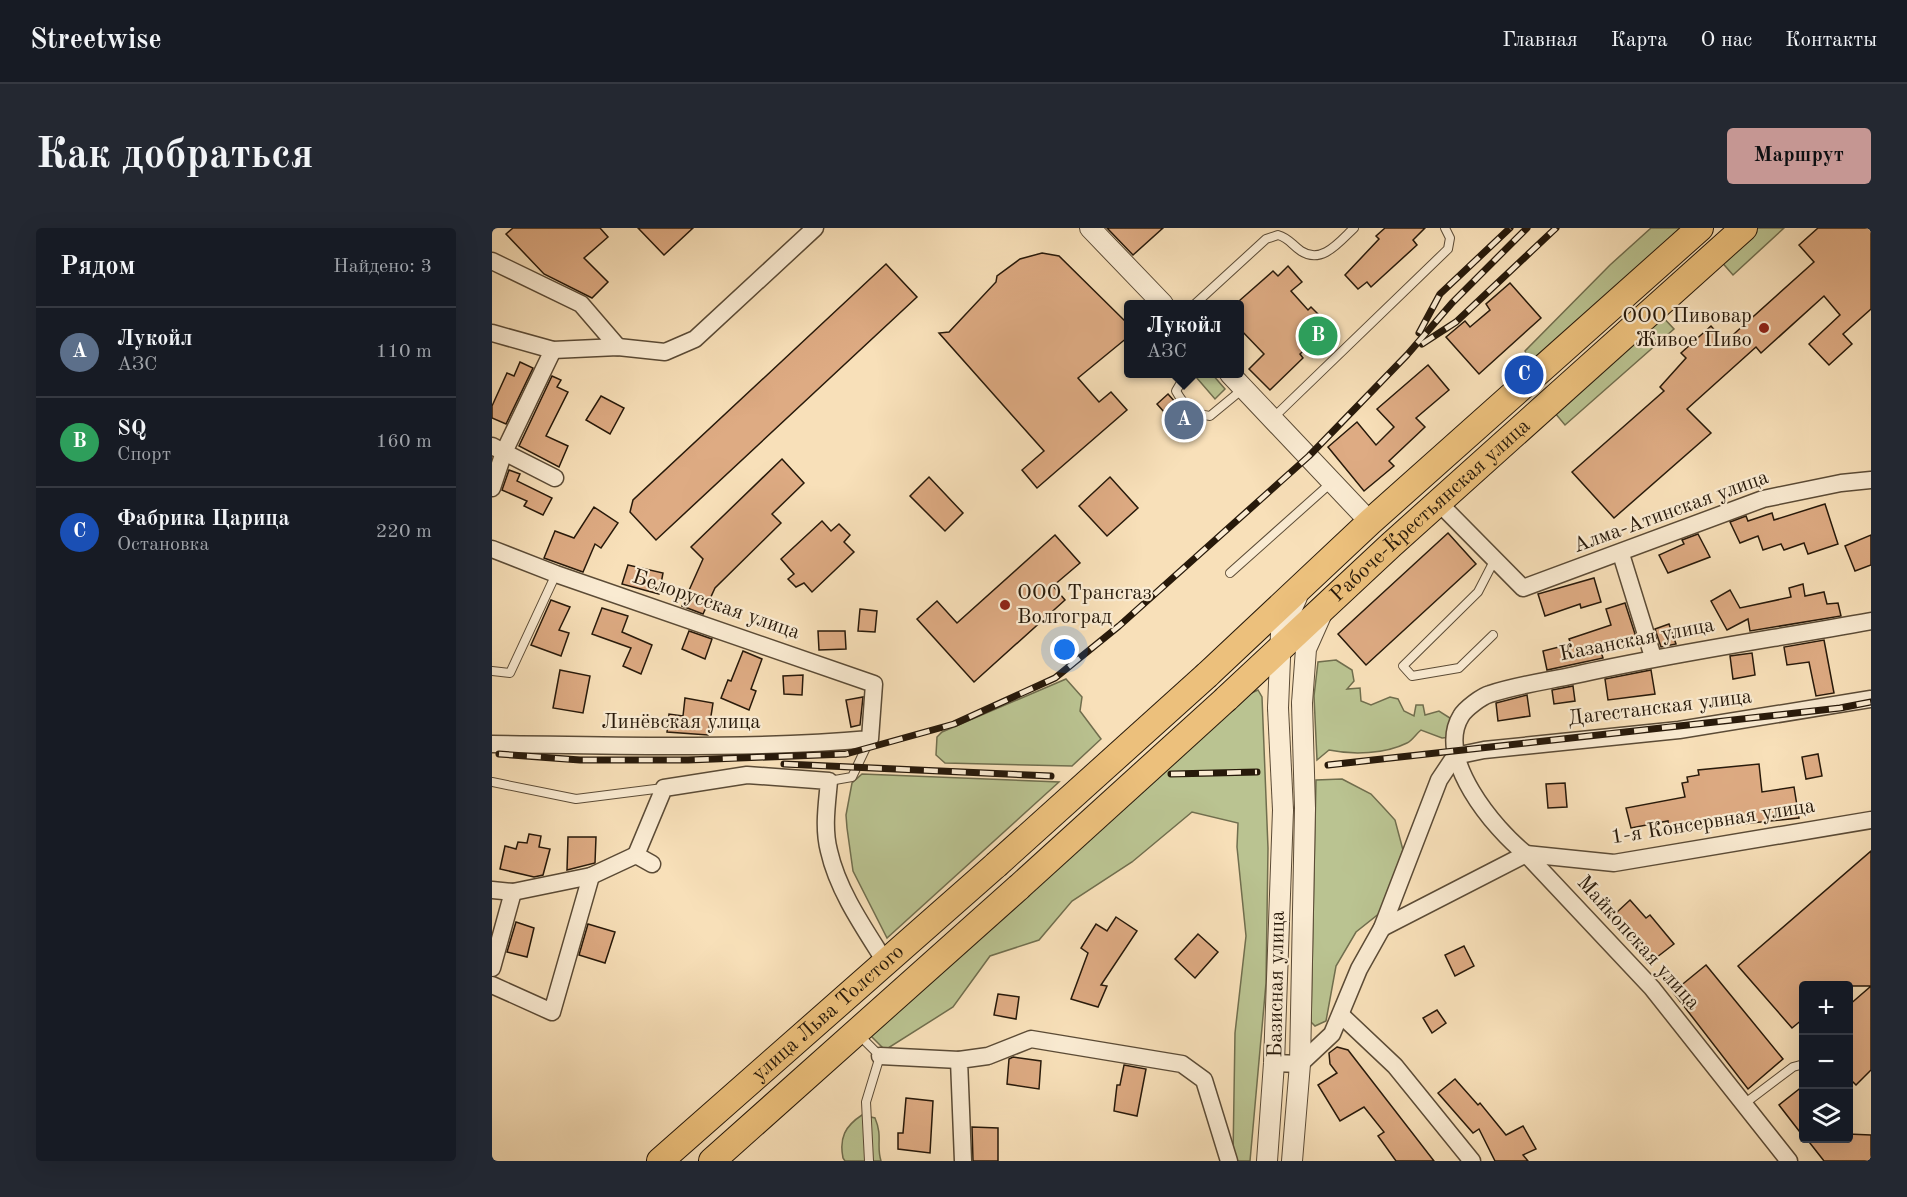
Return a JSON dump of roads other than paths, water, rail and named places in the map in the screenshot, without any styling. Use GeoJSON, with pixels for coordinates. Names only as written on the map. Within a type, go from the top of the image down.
{"type":"FeatureCollection","features":[{"type":"Feature","properties":{"kind":"main road","name":"Рабоче-Крестьянская улица"},"geometry":{"type":"LineString","coordinates":[[1226,699],[1285,636],[1303,587],[1370,522],[1700,228]]}},
{"type":"Feature","properties":{"kind":"main road","name":"Рабоче-Крестьянская улица"},"geometry":{"type":"LineString","coordinates":[[1207,675],[1285,636],[1328,603],[1744,228]]}},
{"type":"Feature","properties":{"kind":"main road","name":"улица Льва Толстого"},"geometry":{"type":"LineString","coordinates":[[660,1161],[886,963],[1207,675]]}},
{"type":"Feature","properties":{"kind":"main road","name":"улица Льва Толстого"},"geometry":{"type":"LineString","coordinates":[[712,1161],[740,1142],[1226,699]]}},
{"type":"Feature","properties":{"kind":"street"},"geometry":{"type":"LineString","coordinates":[[492,333],[553,350],[618,347],[665,352],[695,339],[815,228]]}},
{"type":"Feature","properties":{"kind":"street"},"geometry":{"type":"LineString","coordinates":[[1090,228],[1159,300]]}},
{"type":"Feature","properties":{"kind":"street"},"geometry":{"type":"LineString","coordinates":[[492,261],[581,304],[618,347]]}},
{"type":"Feature","properties":{"kind":"street"},"geometry":{"type":"LineString","coordinates":[[492,488],[498,449],[553,350]]}},
{"type":"Feature","properties":{"kind":"street"},"geometry":{"type":"LineString","coordinates":[[1237,381],[1370,522]]}},
{"type":"Feature","properties":{"kind":"street"},"geometry":{"type":"LineString","coordinates":[[498,449],[555,478]]}},
{"type":"Feature","properties":{"kind":"street","name":"Алма-Атинская улица"},"geometry":{"type":"LineString","coordinates":[[1494,561],[1523,588],[1621,554],[1763,499],[1841,483],[1871,480]]}},
{"type":"Feature","properties":{"kind":"street"},"geometry":{"type":"LineString","coordinates":[[1439,503],[1494,561]]}},
{"type":"Feature","properties":{"kind":"street","name":"Белорусская улица"},"geometry":{"type":"LineString","coordinates":[[492,549],[556,574],[874,684],[870,739]]}},
{"type":"Feature","properties":{"kind":"street"},"geometry":{"type":"LineString","coordinates":[[1621,554],[1653,657]]}},
{"type":"Feature","properties":{"kind":"street","name":"Казанская улица"},"geometry":{"type":"LineString","coordinates":[[1455,756],[1453,743],[1461,715],[1487,694],[1653,657],[1871,621]]}},
{"type":"Feature","properties":{"kind":"street","name":"Базисная улица"},"geometry":{"type":"LineString","coordinates":[[1267,1161],[1274,1063],[1282,810],[1278,701],[1285,636]]}},
{"type":"Feature","properties":{"kind":"street","name":"Базисная улица"},"geometry":{"type":"LineString","coordinates":[[1285,636],[1302,703],[1305,808],[1300,1064],[1292,1161]]}},
{"type":"Feature","properties":{"kind":"street"},"geometry":{"type":"LineString","coordinates":[[1249,677],[1263,677],[1269,680],[1278,701]]}},
{"type":"Feature","properties":{"kind":"street","name":"Дагестанская улица"},"geometry":{"type":"LineString","coordinates":[[1455,756],[1484,750],[1679,730],[1871,699]]}},
{"type":"Feature","properties":{"kind":"street","name":"Линёвская улица"},"geometry":{"type":"LineString","coordinates":[[492,744],[724,746],[817,744],[870,739]]}},
{"type":"Feature","properties":{"kind":"street"},"geometry":{"type":"LineString","coordinates":[[1274,1063],[1300,1064],[1332,1034],[1359,969],[1382,928],[1439,780],[1455,756]]}},
{"type":"Feature","properties":{"kind":"street","name":"Майкопская улица"},"geometry":{"type":"LineString","coordinates":[[1455,756],[1470,787],[1502,836],[1526,854],[1652,988],[1789,1161]]}},
{"type":"Feature","properties":{"kind":"street"},"geometry":{"type":"LineString","coordinates":[[492,890],[513,891],[591,876],[636,855],[664,788],[747,775],[830,781],[826,819],[829,851],[851,906],[886,963]]}},
{"type":"Feature","properties":{"kind":"street","name":"1-я Консервная улица"},"geometry":{"type":"LineString","coordinates":[[1526,854],[1614,863],[1871,820]]}},
{"type":"Feature","properties":{"kind":"street"},"geometry":{"type":"LineString","coordinates":[[1382,928],[1526,854]]}},
{"type":"Feature","properties":{"kind":"street"},"geometry":{"type":"LineString","coordinates":[[636,855],[652,864]]}},
{"type":"Feature","properties":{"kind":"street"},"geometry":{"type":"LineString","coordinates":[[492,985],[552,1012],[591,876]]}},
{"type":"Feature","properties":{"kind":"street"},"geometry":{"type":"LineString","coordinates":[[492,968],[513,891]]}},
{"type":"Feature","properties":{"kind":"street"},"geometry":{"type":"LineString","coordinates":[[1341,1015],[1395,1066],[1472,1161]]}},
{"type":"Feature","properties":{"kind":"street"},"geometry":{"type":"LineString","coordinates":[[880,1056],[958,1060],[988,1056],[1031,1039],[1182,1064],[1204,1080],[1229,1161]]}},
{"type":"Feature","properties":{"kind":"street"},"geometry":{"type":"LineString","coordinates":[[958,1060],[963,1161]]}},
{"type":"Feature","properties":{"kind":"lane"},"geometry":{"type":"LineString","coordinates":[[1200,300],[1266,239],[1278,235],[1288,238],[1301,251],[1312,256],[1325,254],[1354,228]]}},
{"type":"Feature","properties":{"kind":"lane"},"geometry":{"type":"LineString","coordinates":[[1273,418],[1448,249],[1450,238],[1445,228]]}},
{"type":"Feature","properties":{"kind":"lane"},"geometry":{"type":"LineString","coordinates":[[1184,378],[1176,391],[1183,403],[1196,414],[1210,416],[1237,381]]}},
{"type":"Feature","properties":{"kind":"lane"},"geometry":{"type":"LineString","coordinates":[[1230,573],[1333,481]]}},
{"type":"Feature","properties":{"kind":"lane"},"geometry":{"type":"LineString","coordinates":[[1493,635],[1459,668],[1412,676],[1403,666],[1478,592],[1494,561]]}},
{"type":"Feature","properties":{"kind":"lane"},"geometry":{"type":"LineString","coordinates":[[492,671],[510,674],[556,574]]}},
{"type":"Feature","properties":{"kind":"lane"},"geometry":{"type":"LineString","coordinates":[[830,781],[852,777],[870,739]]}},
{"type":"Feature","properties":{"kind":"lane"},"geometry":{"type":"LineString","coordinates":[[492,782],[576,799],[664,788]]}},
{"type":"Feature","properties":{"kind":"lane"},"geometry":{"type":"LineString","coordinates":[[857,1034],[880,1056],[866,1102],[869,1161]]}},
{"type":"Feature","properties":{"kind":"lane"},"geometry":{"type":"LineString","coordinates":[[1744,1104],[1793,1067],[1799,1065]]}},
{"type":"Feature","properties":{"kind":"railway"},"geometry":{"type":"LineString","coordinates":[[1419,333],[1440,294],[1510,228]]}},
{"type":"Feature","properties":{"kind":"railway"},"geometry":{"type":"LineString","coordinates":[[499,754],[580,760],[688,760],[846,754],[954,724],[1055,678],[1119,626],[1309,456],[1407,355],[1452,303],[1527,228]]}},
{"type":"Feature","properties":{"kind":"railway"},"geometry":{"type":"LineString","coordinates":[[1422,344],[1456,322],[1556,228]]}},
{"type":"Feature","properties":{"kind":"railway"},"geometry":{"type":"LineString","coordinates":[[1328,765],[1840,708],[1871,702]]}},
{"type":"Feature","properties":{"kind":"railway"},"geometry":{"type":"LineString","coordinates":[[784,764],[1051,776]]}},
{"type":"Feature","properties":{"kind":"railway"},"geometry":{"type":"LineString","coordinates":[[1171,774],[1257,772]]}},
{"type":"Feature","properties":{"kind":"place","name":"ООО Пивовар Живое Пиво"},"geometry":{"type":"Point","coordinates":[1764,328]}},
{"type":"Feature","properties":{"kind":"place","name":"SQ"},"geometry":{"type":"Point","coordinates":[1318,336]}},
{"type":"Feature","properties":{"kind":"place","name":"Фабрика Царица"},"geometry":{"type":"Point","coordinates":[1524,375]}},
{"type":"Feature","properties":{"kind":"place","name":"Лукойл"},"geometry":{"type":"Point","coordinates":[1184,420]}},
{"type":"Feature","properties":{"kind":"place","name":"ООО Трансгаз Волгоград"},"geometry":{"type":"Point","coordinates":[1005,605]}}]}
